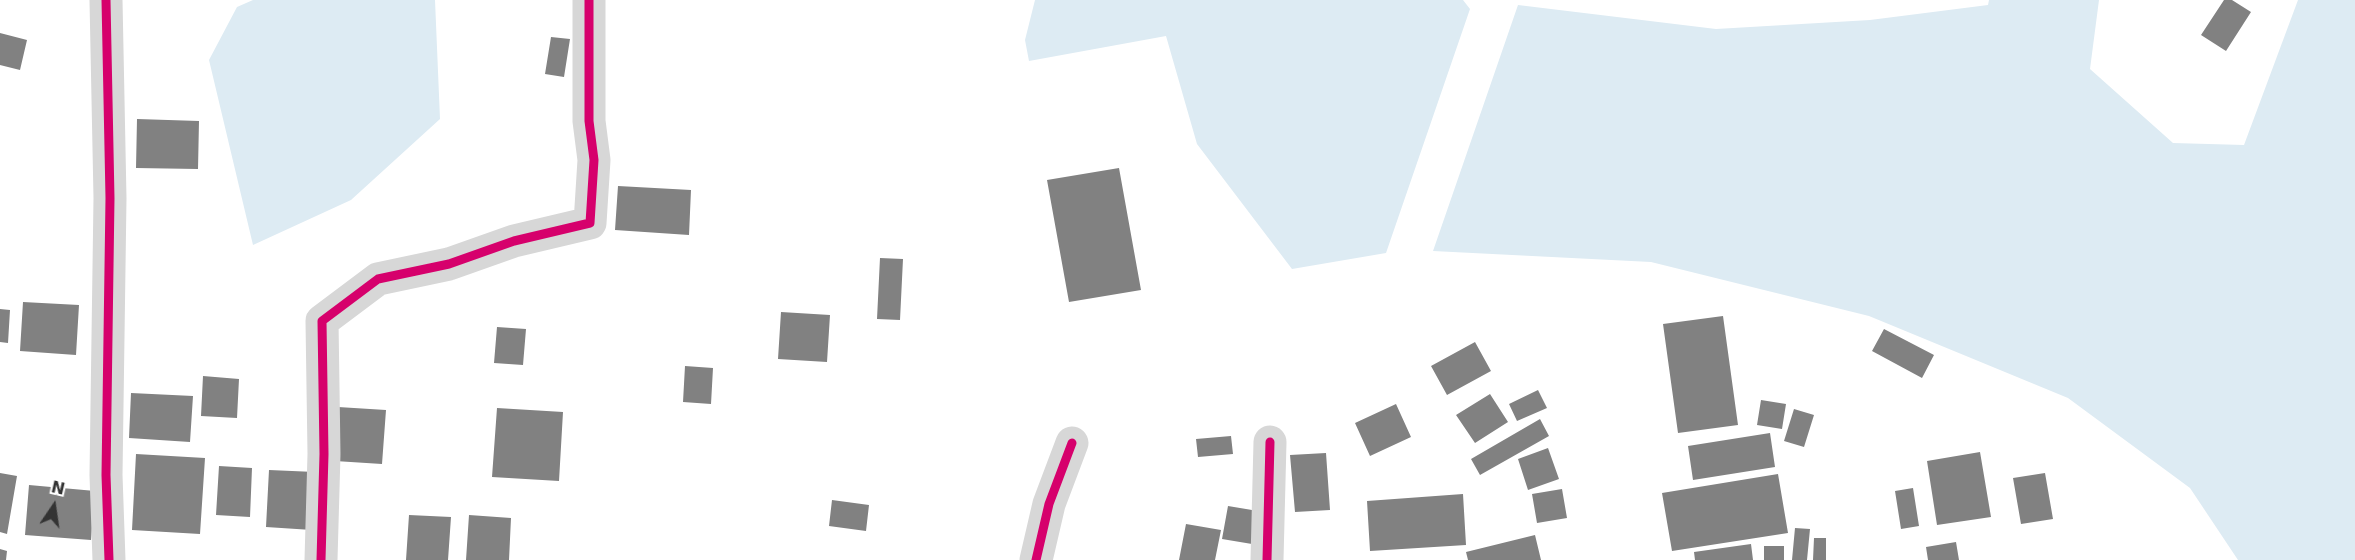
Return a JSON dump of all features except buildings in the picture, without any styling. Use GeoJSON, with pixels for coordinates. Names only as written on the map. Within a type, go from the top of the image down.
{"type":"FeatureCollection","features":[{"type":"Feature","properties":{"kind":"street"},"geometry":{"type":"LineString","coordinates":[[106,0],[110,198],[106,475],[109,560]]}},
{"type":"Feature","properties":{"kind":"street"},"geometry":{"type":"LineString","coordinates":[[321,560],[324,454],[322,321],[378,279],[449,264],[514,242],[590,223],[594,159],[589,121],[589,0]]}},
{"type":"Feature","properties":{"kind":"street"},"geometry":{"type":"LineString","coordinates":[[1267,560],[1270,442]]}},
{"type":"Feature","properties":{"kind":"street"},"geometry":{"type":"LineString","coordinates":[[1036,560],[1049,504],[1072,443]]}},
{"type":"Feature","properties":{"kind":"shaded area"},"geometry":{"type":"Polygon","coordinates":[[[253,0],[435,0],[440,119],[351,200],[253,245],[209,60],[237,7],[253,0]]]}},
{"type":"Feature","properties":{"kind":"shaded area"},"geometry":{"type":"Polygon","coordinates":[[[1035,0],[1463,0],[1470,9],[1386,253],[1292,269],[1197,144],[1166,36],[1029,61],[1025,40],[1035,0]]]}},
{"type":"Feature","properties":{"kind":"shaded area"},"geometry":{"type":"Polygon","coordinates":[[[1989,0],[2099,0],[2090,69],[2173,143],[2244,145],[2298,0],[2355,0],[2355,560],[2238,560],[2190,488],[2068,398],[1869,316],[1651,262],[1433,251],[1518,5],[1716,29],[1870,20],[1988,5],[1989,0]]]}},
{"type":"Feature","properties":{"kind":"cycle path"},"geometry":{"type":"LineString","coordinates":[[106,0],[110,198],[106,475],[109,560]]}},
{"type":"Feature","properties":{"kind":"cycle path"},"geometry":{"type":"LineString","coordinates":[[321,560],[324,454],[322,321],[378,279],[449,264],[514,241],[590,223],[594,160],[589,121],[589,0]]}},
{"type":"Feature","properties":{"kind":"cycle path"},"geometry":{"type":"LineString","coordinates":[[1267,560],[1270,442]]}},
{"type":"Feature","properties":{"kind":"cycle path"},"geometry":{"type":"LineString","coordinates":[[1036,560],[1049,504],[1072,443]]}}]}
